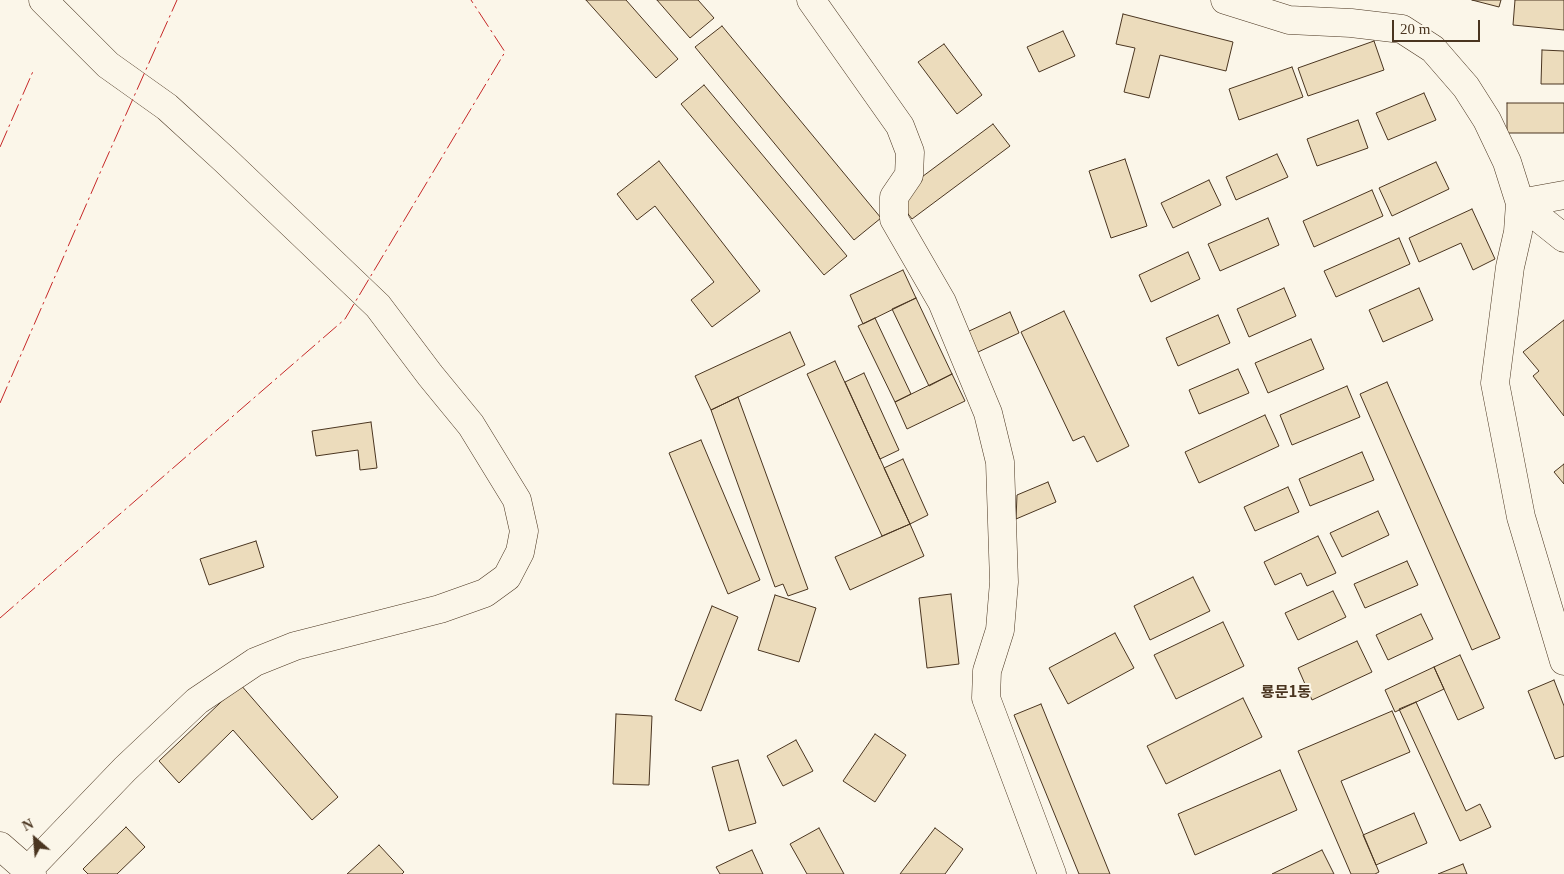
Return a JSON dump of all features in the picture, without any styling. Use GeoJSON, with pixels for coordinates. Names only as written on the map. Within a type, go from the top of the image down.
{"type":"FeatureCollection","features":[{"type":"Feature","properties":{"kind":"street"},"geometry":{"type":"LineString","coordinates":[[0,846],[30,872],[125,770],[197,701],[255,662],[295,646],[440,609],[485,593],[507,577],[520,552],[524,531],[517,500],[471,425],[430,375],[378,306],[218,153],[167,107],[108,65],[43,0]]}},
{"type":"Feature","properties":{"kind":"street"},"geometry":{"type":"LineString","coordinates":[[811,0],[900,126],[910,152],[909,175],[894,197],[894,219],[942,302],[988,413],[1000,462],[1004,582],[1000,630],[987,671],[986,698],[1052,874]]}},
{"type":"Feature","properties":{"kind":"street"},"geometry":{"type":"LineString","coordinates":[[1225,0],[1289,20],[1351,23],[1402,29],[1433,49],[1466,87],[1487,120],[1507,162],[1520,203],[1518,232],[1510,268],[1495,383],[1521,517],[1564,661]]}},
{"type":"Feature","properties":{"kind":"street"},"geometry":{"type":"LineString","coordinates":[[1520,203],[1564,195]]}},
{"type":"Feature","properties":{"kind":"street"},"geometry":{"type":"LineString","coordinates":[[1520,203],[1564,238]]}},
{"type":"Feature","properties":{"kind":"building"},"geometry":{"type":"Polygon","coordinates":[[[586,0],[626,0],[678,59],[656,78],[586,0]]]}},
{"type":"Feature","properties":{"kind":"building"},"geometry":{"type":"Polygon","coordinates":[[[657,0],[698,0],[714,18],[690,38],[657,0]]]}},
{"type":"Feature","properties":{"kind":"building"},"geometry":{"type":"Polygon","coordinates":[[[1472,0],[1501,0],[1499,7],[1472,0]]]}},
{"type":"Feature","properties":{"kind":"building"},"geometry":{"type":"Polygon","coordinates":[[[1515,0],[1564,0],[1564,30],[1513,25],[1515,0]]]}},
{"type":"Feature","properties":{"kind":"building"},"geometry":{"type":"Polygon","coordinates":[[[1123,14],[1233,42],[1226,71],[1160,55],[1149,98],[1124,92],[1135,48],[1116,44],[1123,14]]]}},
{"type":"Feature","properties":{"kind":"building"},"geometry":{"type":"Polygon","coordinates":[[[722,26],[881,218],[854,240],[695,47],[722,26]]]}},
{"type":"Feature","properties":{"kind":"building"},"geometry":{"type":"Polygon","coordinates":[[[1063,31],[1075,56],[1039,72],[1027,47],[1063,31]]]}},
{"type":"Feature","properties":{"kind":"building"},"geometry":{"type":"Polygon","coordinates":[[[1374,41],[1384,70],[1308,96],[1298,68],[1374,41]]]}},
{"type":"Feature","properties":{"kind":"building"},"geometry":{"type":"Polygon","coordinates":[[[944,44],[982,95],[957,114],[918,62],[944,44]]]}},
{"type":"Feature","properties":{"kind":"building"},"geometry":{"type":"Polygon","coordinates":[[[1542,50],[1564,51],[1564,84],[1541,84],[1542,50]]]}},
{"type":"Feature","properties":{"kind":"building"},"geometry":{"type":"Polygon","coordinates":[[[1292,67],[1303,97],[1239,120],[1229,89],[1292,67]]]}},
{"type":"Feature","properties":{"kind":"building"},"geometry":{"type":"Polygon","coordinates":[[[704,85],[847,256],[824,275],[681,104],[704,85]]]}},
{"type":"Feature","properties":{"kind":"building"},"geometry":{"type":"Polygon","coordinates":[[[1424,93],[1436,120],[1388,140],[1376,113],[1424,93]]]}},
{"type":"Feature","properties":{"kind":"building"},"geometry":{"type":"Polygon","coordinates":[[[1507,103],[1564,103],[1564,133],[1507,133],[1507,103]]]}},
{"type":"Feature","properties":{"kind":"building"},"geometry":{"type":"Polygon","coordinates":[[[1358,120],[1368,148],[1317,166],[1307,139],[1358,120]]]}},
{"type":"Feature","properties":{"kind":"building"},"geometry":{"type":"Polygon","coordinates":[[[993,124],[1010,146],[912,219],[895,197],[993,124]]]}},
{"type":"Feature","properties":{"kind":"building"},"geometry":{"type":"Polygon","coordinates":[[[1277,154],[1288,177],[1236,200],[1226,177],[1277,154]]]}},
{"type":"Feature","properties":{"kind":"building"},"geometry":{"type":"Polygon","coordinates":[[[1125,159],[1147,226],[1111,238],[1089,171],[1125,159]]]}},
{"type":"Feature","properties":{"kind":"building"},"geometry":{"type":"Polygon","coordinates":[[[659,161],[760,291],[712,327],[691,300],[714,282],[655,206],[637,220],[617,194],[659,161]]]}},
{"type":"Feature","properties":{"kind":"building"},"geometry":{"type":"Polygon","coordinates":[[[1436,162],[1449,189],[1392,216],[1379,188],[1436,162]]]}},
{"type":"Feature","properties":{"kind":"building"},"geometry":{"type":"Polygon","coordinates":[[[1209,180],[1221,205],[1173,228],[1161,203],[1209,180]]]}},
{"type":"Feature","properties":{"kind":"building"},"geometry":{"type":"Polygon","coordinates":[[[1372,190],[1383,216],[1314,247],[1303,221],[1372,190]]]}},
{"type":"Feature","properties":{"kind":"building"},"geometry":{"type":"Polygon","coordinates":[[[1472,209],[1495,259],[1473,270],[1461,243],[1419,262],[1409,238],[1472,209]]]}},
{"type":"Feature","properties":{"kind":"building"},"geometry":{"type":"Polygon","coordinates":[[[1268,218],[1279,245],[1220,271],[1208,244],[1268,218]]]}},
{"type":"Feature","properties":{"kind":"building"},"geometry":{"type":"Polygon","coordinates":[[[1399,238],[1410,264],[1336,297],[1324,271],[1399,238]]]}},
{"type":"Feature","properties":{"kind":"building"},"geometry":{"type":"Polygon","coordinates":[[[1188,252],[1200,279],[1151,302],[1139,275],[1188,252]]]}},
{"type":"Feature","properties":{"kind":"building"},"geometry":{"type":"Polygon","coordinates":[[[903,270],[916,298],[863,324],[850,295],[903,270]]]}},
{"type":"Feature","properties":{"kind":"building"},"geometry":{"type":"Polygon","coordinates":[[[1284,288],[1296,316],[1249,337],[1237,309],[1284,288]]]}},
{"type":"Feature","properties":{"kind":"building"},"geometry":{"type":"Polygon","coordinates":[[[1419,288],[1433,320],[1383,342],[1369,310],[1419,288]]]}},
{"type":"Feature","properties":{"kind":"building"},"geometry":{"type":"Polygon","coordinates":[[[916,298],[952,374],[929,386],[892,309],[916,298]]]}},
{"type":"Feature","properties":{"kind":"building"},"geometry":{"type":"Polygon","coordinates":[[[1064,311],[1129,446],[1097,462],[1084,436],[1073,441],[1021,332],[1064,311]]]}},
{"type":"Feature","properties":{"kind":"building"},"geometry":{"type":"Polygon","coordinates":[[[1010,312],[1019,333],[976,353],[967,332],[1010,312]]]}},
{"type":"Feature","properties":{"kind":"building"},"geometry":{"type":"Polygon","coordinates":[[[1218,315],[1230,343],[1178,366],[1166,338],[1218,315]]]}},
{"type":"Feature","properties":{"kind":"building"},"geometry":{"type":"Polygon","coordinates":[[[875,318],[911,394],[895,402],[858,326],[875,318]]]}},
{"type":"Feature","properties":{"kind":"building"},"geometry":{"type":"Polygon","coordinates":[[[1564,320],[1564,416],[1533,376],[1539,371],[1523,352],[1564,320]]]}},
{"type":"Feature","properties":{"kind":"building"},"geometry":{"type":"Polygon","coordinates":[[[790,332],[805,365],[711,410],[695,376],[790,332]]]}},
{"type":"Feature","properties":{"kind":"building"},"geometry":{"type":"Polygon","coordinates":[[[1311,339],[1324,369],[1268,393],[1255,363],[1311,339]]]}},
{"type":"Feature","properties":{"kind":"building"},"geometry":{"type":"Polygon","coordinates":[[[835,361],[910,524],[882,536],[807,374],[835,361]]]}},
{"type":"Feature","properties":{"kind":"building"},"geometry":{"type":"Polygon","coordinates":[[[1238,369],[1249,393],[1199,414],[1189,390],[1238,369]]]}},
{"type":"Feature","properties":{"kind":"building"},"geometry":{"type":"Polygon","coordinates":[[[864,373],[899,450],[880,459],[845,382],[864,373]]]}},
{"type":"Feature","properties":{"kind":"building"},"geometry":{"type":"Polygon","coordinates":[[[952,374],[965,401],[907,429],[895,402],[952,374]]]}},
{"type":"Feature","properties":{"kind":"building"},"geometry":{"type":"Polygon","coordinates":[[[1387,382],[1500,638],[1472,650],[1360,394],[1387,382]]]}},
{"type":"Feature","properties":{"kind":"building"},"geometry":{"type":"Polygon","coordinates":[[[1347,386],[1360,417],[1292,445],[1280,415],[1347,386]]]}},
{"type":"Feature","properties":{"kind":"building"},"geometry":{"type":"Polygon","coordinates":[[[738,397],[808,589],[788,596],[783,584],[775,587],[711,410],[738,397]]]}},
{"type":"Feature","properties":{"kind":"building"},"geometry":{"type":"Polygon","coordinates":[[[1265,415],[1279,446],[1199,483],[1185,452],[1265,415]]]}},
{"type":"Feature","properties":{"kind":"building"},"geometry":{"type":"Polygon","coordinates":[[[371,422],[377,468],[360,470],[358,450],[316,456],[312,431],[371,422]]]}},
{"type":"Feature","properties":{"kind":"building"},"geometry":{"type":"Polygon","coordinates":[[[701,440],[760,580],[728,594],[669,453],[701,440]]]}},
{"type":"Feature","properties":{"kind":"building"},"geometry":{"type":"Polygon","coordinates":[[[1362,452],[1374,480],[1310,506],[1299,479],[1362,452]]]}},
{"type":"Feature","properties":{"kind":"building"},"geometry":{"type":"Polygon","coordinates":[[[903,459],[928,515],[910,524],[884,468],[903,459]]]}},
{"type":"Feature","properties":{"kind":"building"},"geometry":{"type":"Polygon","coordinates":[[[1564,464],[1564,484],[1554,472],[1564,464]]]}},
{"type":"Feature","properties":{"kind":"building"},"geometry":{"type":"Polygon","coordinates":[[[1048,482],[1056,502],[1016,519],[1017,495],[1048,482]]]}},
{"type":"Feature","properties":{"kind":"building"},"geometry":{"type":"Polygon","coordinates":[[[1288,487],[1299,512],[1255,531],[1244,507],[1288,487]]]}},
{"type":"Feature","properties":{"kind":"building"},"geometry":{"type":"Polygon","coordinates":[[[1378,511],[1389,535],[1342,557],[1330,533],[1378,511]]]}},
{"type":"Feature","properties":{"kind":"building"},"geometry":{"type":"Polygon","coordinates":[[[910,524],[924,556],[850,590],[835,557],[910,524]]]}},
{"type":"Feature","properties":{"kind":"building"},"geometry":{"type":"Polygon","coordinates":[[[1318,536],[1336,573],[1307,586],[1301,573],[1275,585],[1264,562],[1318,536]]]}},
{"type":"Feature","properties":{"kind":"building"},"geometry":{"type":"Polygon","coordinates":[[[256,541],[264,567],[209,585],[200,559],[256,541]]]}},
{"type":"Feature","properties":{"kind":"building"},"geometry":{"type":"Polygon","coordinates":[[[1407,561],[1418,585],[1365,608],[1354,584],[1407,561]]]}},
{"type":"Feature","properties":{"kind":"building"},"geometry":{"type":"Polygon","coordinates":[[[1193,577],[1210,611],[1150,640],[1134,606],[1193,577]]]}},
{"type":"Feature","properties":{"kind":"building"},"geometry":{"type":"Polygon","coordinates":[[[1333,591],[1346,617],[1298,640],[1285,613],[1333,591]]]}},
{"type":"Feature","properties":{"kind":"building"},"geometry":{"type":"Polygon","coordinates":[[[951,594],[959,664],[927,668],[919,598],[951,594]]]}},
{"type":"Feature","properties":{"kind":"building"},"geometry":{"type":"Polygon","coordinates":[[[775,595],[816,608],[799,662],[758,650],[775,595]]]}},
{"type":"Feature","properties":{"kind":"building"},"geometry":{"type":"Polygon","coordinates":[[[712,606],[738,617],[701,711],[675,700],[712,606]]]}},
{"type":"Feature","properties":{"kind":"building"},"geometry":{"type":"Polygon","coordinates":[[[1421,614],[1433,639],[1388,660],[1376,635],[1421,614]]]}},
{"type":"Feature","properties":{"kind":"building"},"geometry":{"type":"Polygon","coordinates":[[[1223,622],[1244,666],[1176,699],[1154,655],[1223,622]]]}},
{"type":"Feature","properties":{"kind":"building"},"geometry":{"type":"Polygon","coordinates":[[[1115,633],[1134,668],[1068,704],[1049,668],[1115,633]]]}},
{"type":"Feature","properties":{"kind":"building"},"geometry":{"type":"Polygon","coordinates":[[[1357,641],[1372,672],[1312,700],[1298,668],[1357,641]]]}},
{"type":"Feature","properties":{"kind":"building"},"geometry":{"type":"Polygon","coordinates":[[[1460,655],[1484,708],[1458,720],[1434,667],[1460,655]]]}},
{"type":"Feature","properties":{"kind":"building"},"geometry":{"type":"Polygon","coordinates":[[[1434,667],[1444,689],[1395,712],[1385,690],[1434,667]]]}},
{"type":"Feature","properties":{"kind":"building"},"geometry":{"type":"Polygon","coordinates":[[[1554,680],[1564,706],[1564,756],[1555,759],[1528,691],[1554,680]]]}},
{"type":"Feature","properties":{"kind":"building"},"geometry":{"type":"Polygon","coordinates":[[[240,684],[338,797],[312,820],[233,730],[179,783],[159,761],[240,684]]]}},
{"type":"Feature","properties":{"kind":"building"},"geometry":{"type":"Polygon","coordinates":[[[1243,698],[1262,737],[1166,784],[1147,746],[1243,698]]]}},
{"type":"Feature","properties":{"kind":"building"},"geometry":{"type":"Polygon","coordinates":[[[1416,702],[1466,811],[1480,804],[1491,827],[1460,841],[1399,709],[1416,702]]]}},
{"type":"Feature","properties":{"kind":"building"},"geometry":{"type":"Polygon","coordinates":[[[1041,704],[1110,874],[1079,874],[1014,715],[1041,704]]]}},
{"type":"Feature","properties":{"kind":"building"},"geometry":{"type":"Polygon","coordinates":[[[1392,711],[1410,752],[1341,781],[1379,872],[1375,874],[1351,874],[1298,751],[1392,711]]]}},
{"type":"Feature","properties":{"kind":"building"},"geometry":{"type":"Polygon","coordinates":[[[616,714],[652,716],[649,785],[613,784],[616,714]]]}},
{"type":"Feature","properties":{"kind":"building"},"geometry":{"type":"Polygon","coordinates":[[[875,734],[906,755],[875,802],[843,781],[875,734]]]}},
{"type":"Feature","properties":{"kind":"building"},"geometry":{"type":"Polygon","coordinates":[[[796,740],[813,771],[783,786],[767,756],[796,740]]]}},
{"type":"Feature","properties":{"kind":"building"},"geometry":{"type":"Polygon","coordinates":[[[738,760],[756,823],[729,831],[712,767],[738,760]]]}},
{"type":"Feature","properties":{"kind":"building"},"geometry":{"type":"Polygon","coordinates":[[[1280,770],[1297,810],[1195,855],[1178,814],[1280,770]]]}},
{"type":"Feature","properties":{"kind":"building"},"geometry":{"type":"Polygon","coordinates":[[[1414,813],[1427,843],[1376,865],[1363,835],[1414,813]]]}},
{"type":"Feature","properties":{"kind":"building"},"geometry":{"type":"Polygon","coordinates":[[[126,827],[145,847],[117,874],[88,874],[83,869],[126,827]]]}},
{"type":"Feature","properties":{"kind":"building"},"geometry":{"type":"Polygon","coordinates":[[[819,828],[844,874],[807,874],[790,844],[819,828]]]}},
{"type":"Feature","properties":{"kind":"building"},"geometry":{"type":"Polygon","coordinates":[[[935,828],[963,849],[945,874],[900,874],[935,828]]]}},
{"type":"Feature","properties":{"kind":"building"},"geometry":{"type":"Polygon","coordinates":[[[379,845],[404,872],[402,874],[347,874],[379,845]]]}},
{"type":"Feature","properties":{"kind":"building"},"geometry":{"type":"Polygon","coordinates":[[[752,850],[763,874],[720,874],[716,867],[752,850]]]}},
{"type":"Feature","properties":{"kind":"building"},"geometry":{"type":"Polygon","coordinates":[[[1322,850],[1334,874],[1272,874],[1322,850]]]}},
{"type":"Feature","properties":{"kind":"building"},"geometry":{"type":"Polygon","coordinates":[[[1463,864],[1467,874],[1438,874],[1463,864]]]}},
{"type":"Feature","properties":{"kind":"power"},"geometry":{"type":"LineString","coordinates":[[0,403],[177,0]]}},
{"type":"Feature","properties":{"kind":"power"},"geometry":{"type":"LineString","coordinates":[[0,618],[345,319],[505,52],[471,0]]}},
{"type":"Feature","properties":{"kind":"power"},"geometry":{"type":"LineString","coordinates":[[0,147],[34,69]]}},
{"type":"Feature","properties":{"kind":"district","name":"룡문1동"},"geometry":{"type":"Point","coordinates":[1286,691]}}]}
